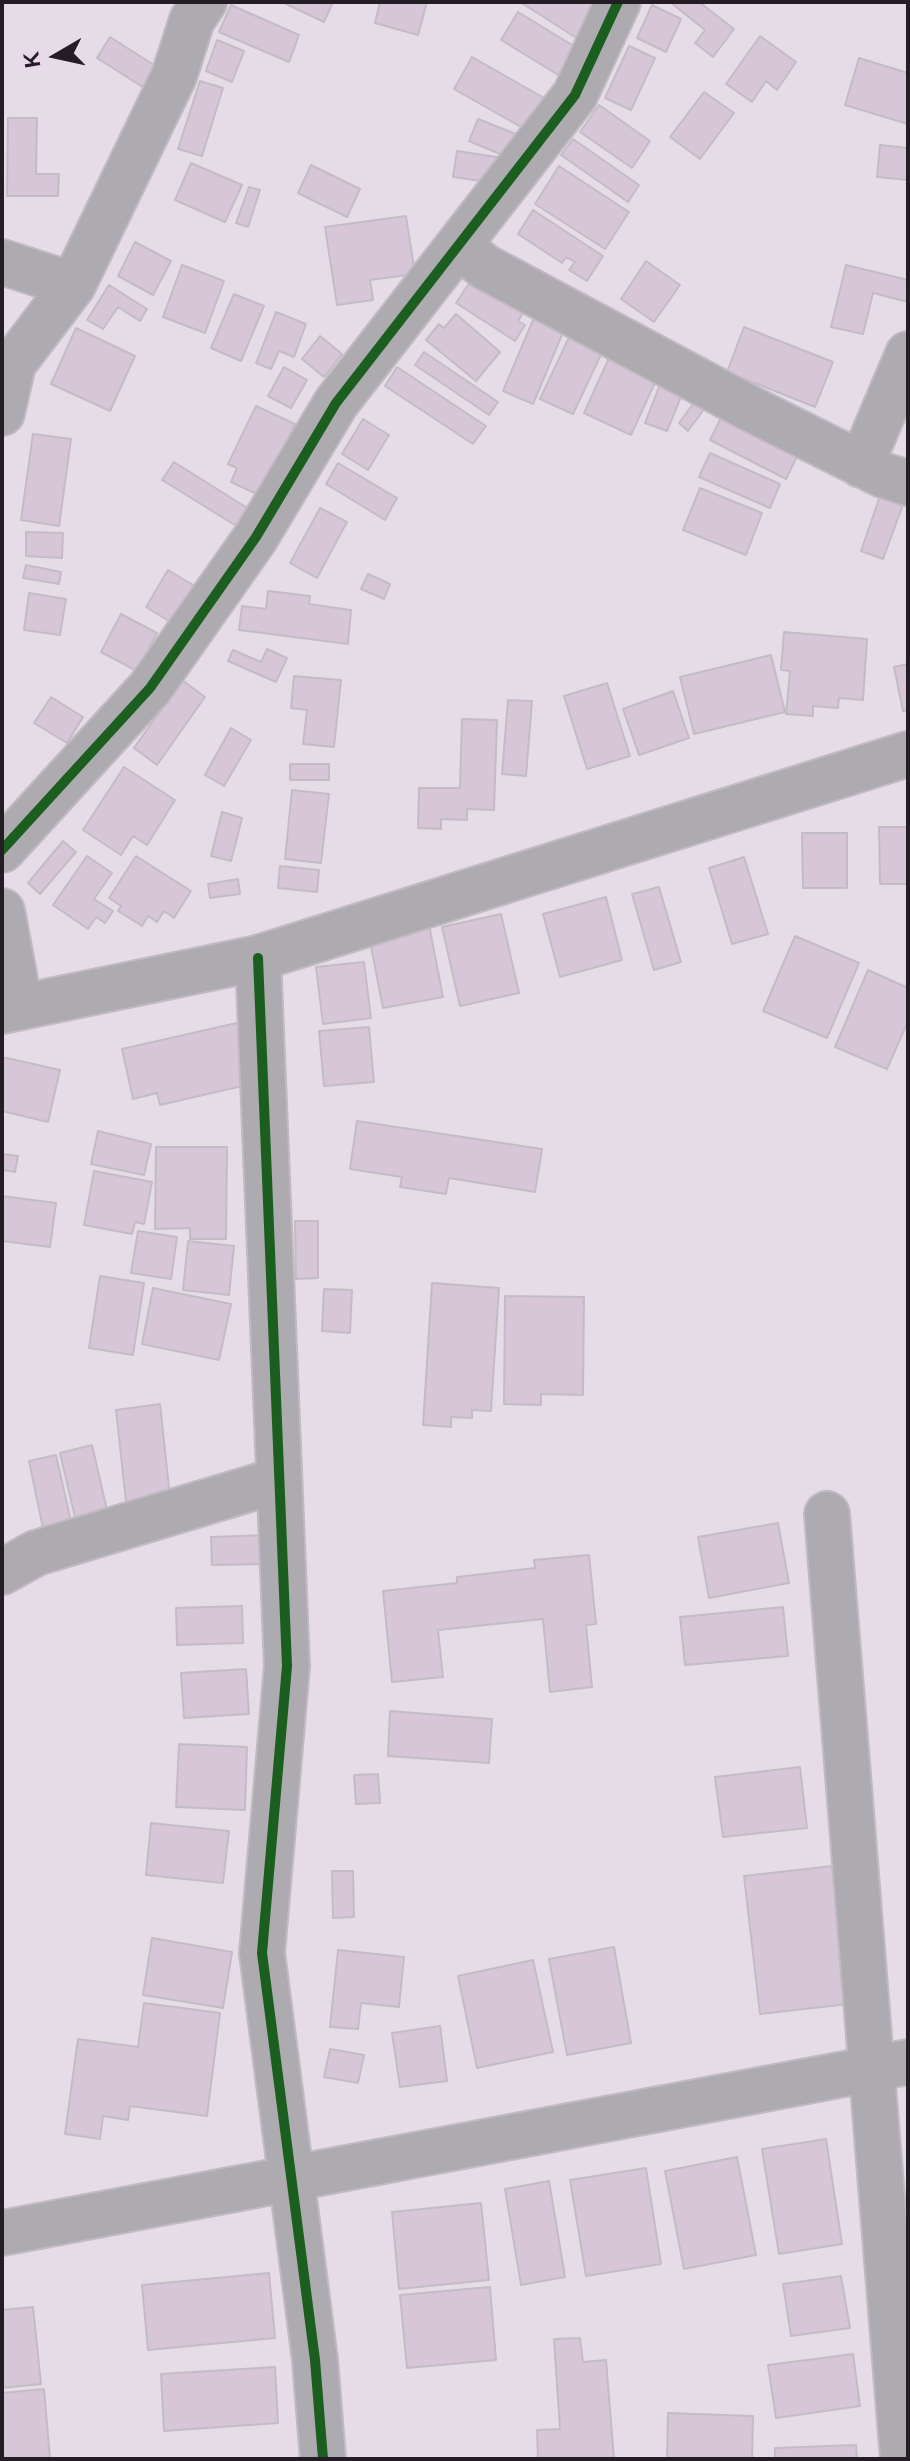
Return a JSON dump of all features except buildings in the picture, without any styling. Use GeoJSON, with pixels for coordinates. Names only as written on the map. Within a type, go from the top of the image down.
{"type":"FeatureCollection","features":[{"type":"Feature","properties":{"kind":"street"},"geometry":{"type":"LineString","coordinates":[[2,850],[150,688],[256,537],[336,403],[575,95],[618,2]]}},
{"type":"Feature","properties":{"kind":"street"},"geometry":{"type":"LineString","coordinates":[[2,413],[13,364],[73,285],[174,76],[186,8]]}},
{"type":"Feature","properties":{"kind":"street"},"geometry":{"type":"LineString","coordinates":[[459,246],[485,267],[751,409],[861,465],[908,483]]}},
{"type":"Feature","properties":{"kind":"street"},"geometry":{"type":"LineString","coordinates":[[2,262],[73,285]]}},
{"type":"Feature","properties":{"kind":"street"},"geometry":{"type":"LineString","coordinates":[[861,465],[908,354]]}},
{"type":"Feature","properties":{"kind":"street"},"geometry":{"type":"LineString","coordinates":[[2,911],[11,1009],[258,958],[908,754]]}},
{"type":"Feature","properties":{"kind":"street"},"geometry":{"type":"LineString","coordinates":[[258,958],[287,1666],[262,1953],[315,2360],[323,2459]]}},
{"type":"Feature","properties":{"kind":"street"},"geometry":{"type":"LineString","coordinates":[[2,1572],[36,1553],[279,1480]]}},
{"type":"Feature","properties":{"kind":"street"},"geometry":{"type":"LineString","coordinates":[[827,1514],[890,2065],[903,2459]]}},
{"type":"Feature","properties":{"kind":"street"},"geometry":{"type":"LineString","coordinates":[[2,2233],[890,2065]]}},
{"type":"Feature","properties":{"kind":"cycle path"},"geometry":{"type":"LineString","coordinates":[[2,850],[150,688],[256,537],[336,403],[575,95],[618,2]]}},
{"type":"Feature","properties":{"kind":"cycle path"},"geometry":{"type":"LineString","coordinates":[[258,958],[287,1666],[262,1953],[315,2360],[323,2459]]}}]}
